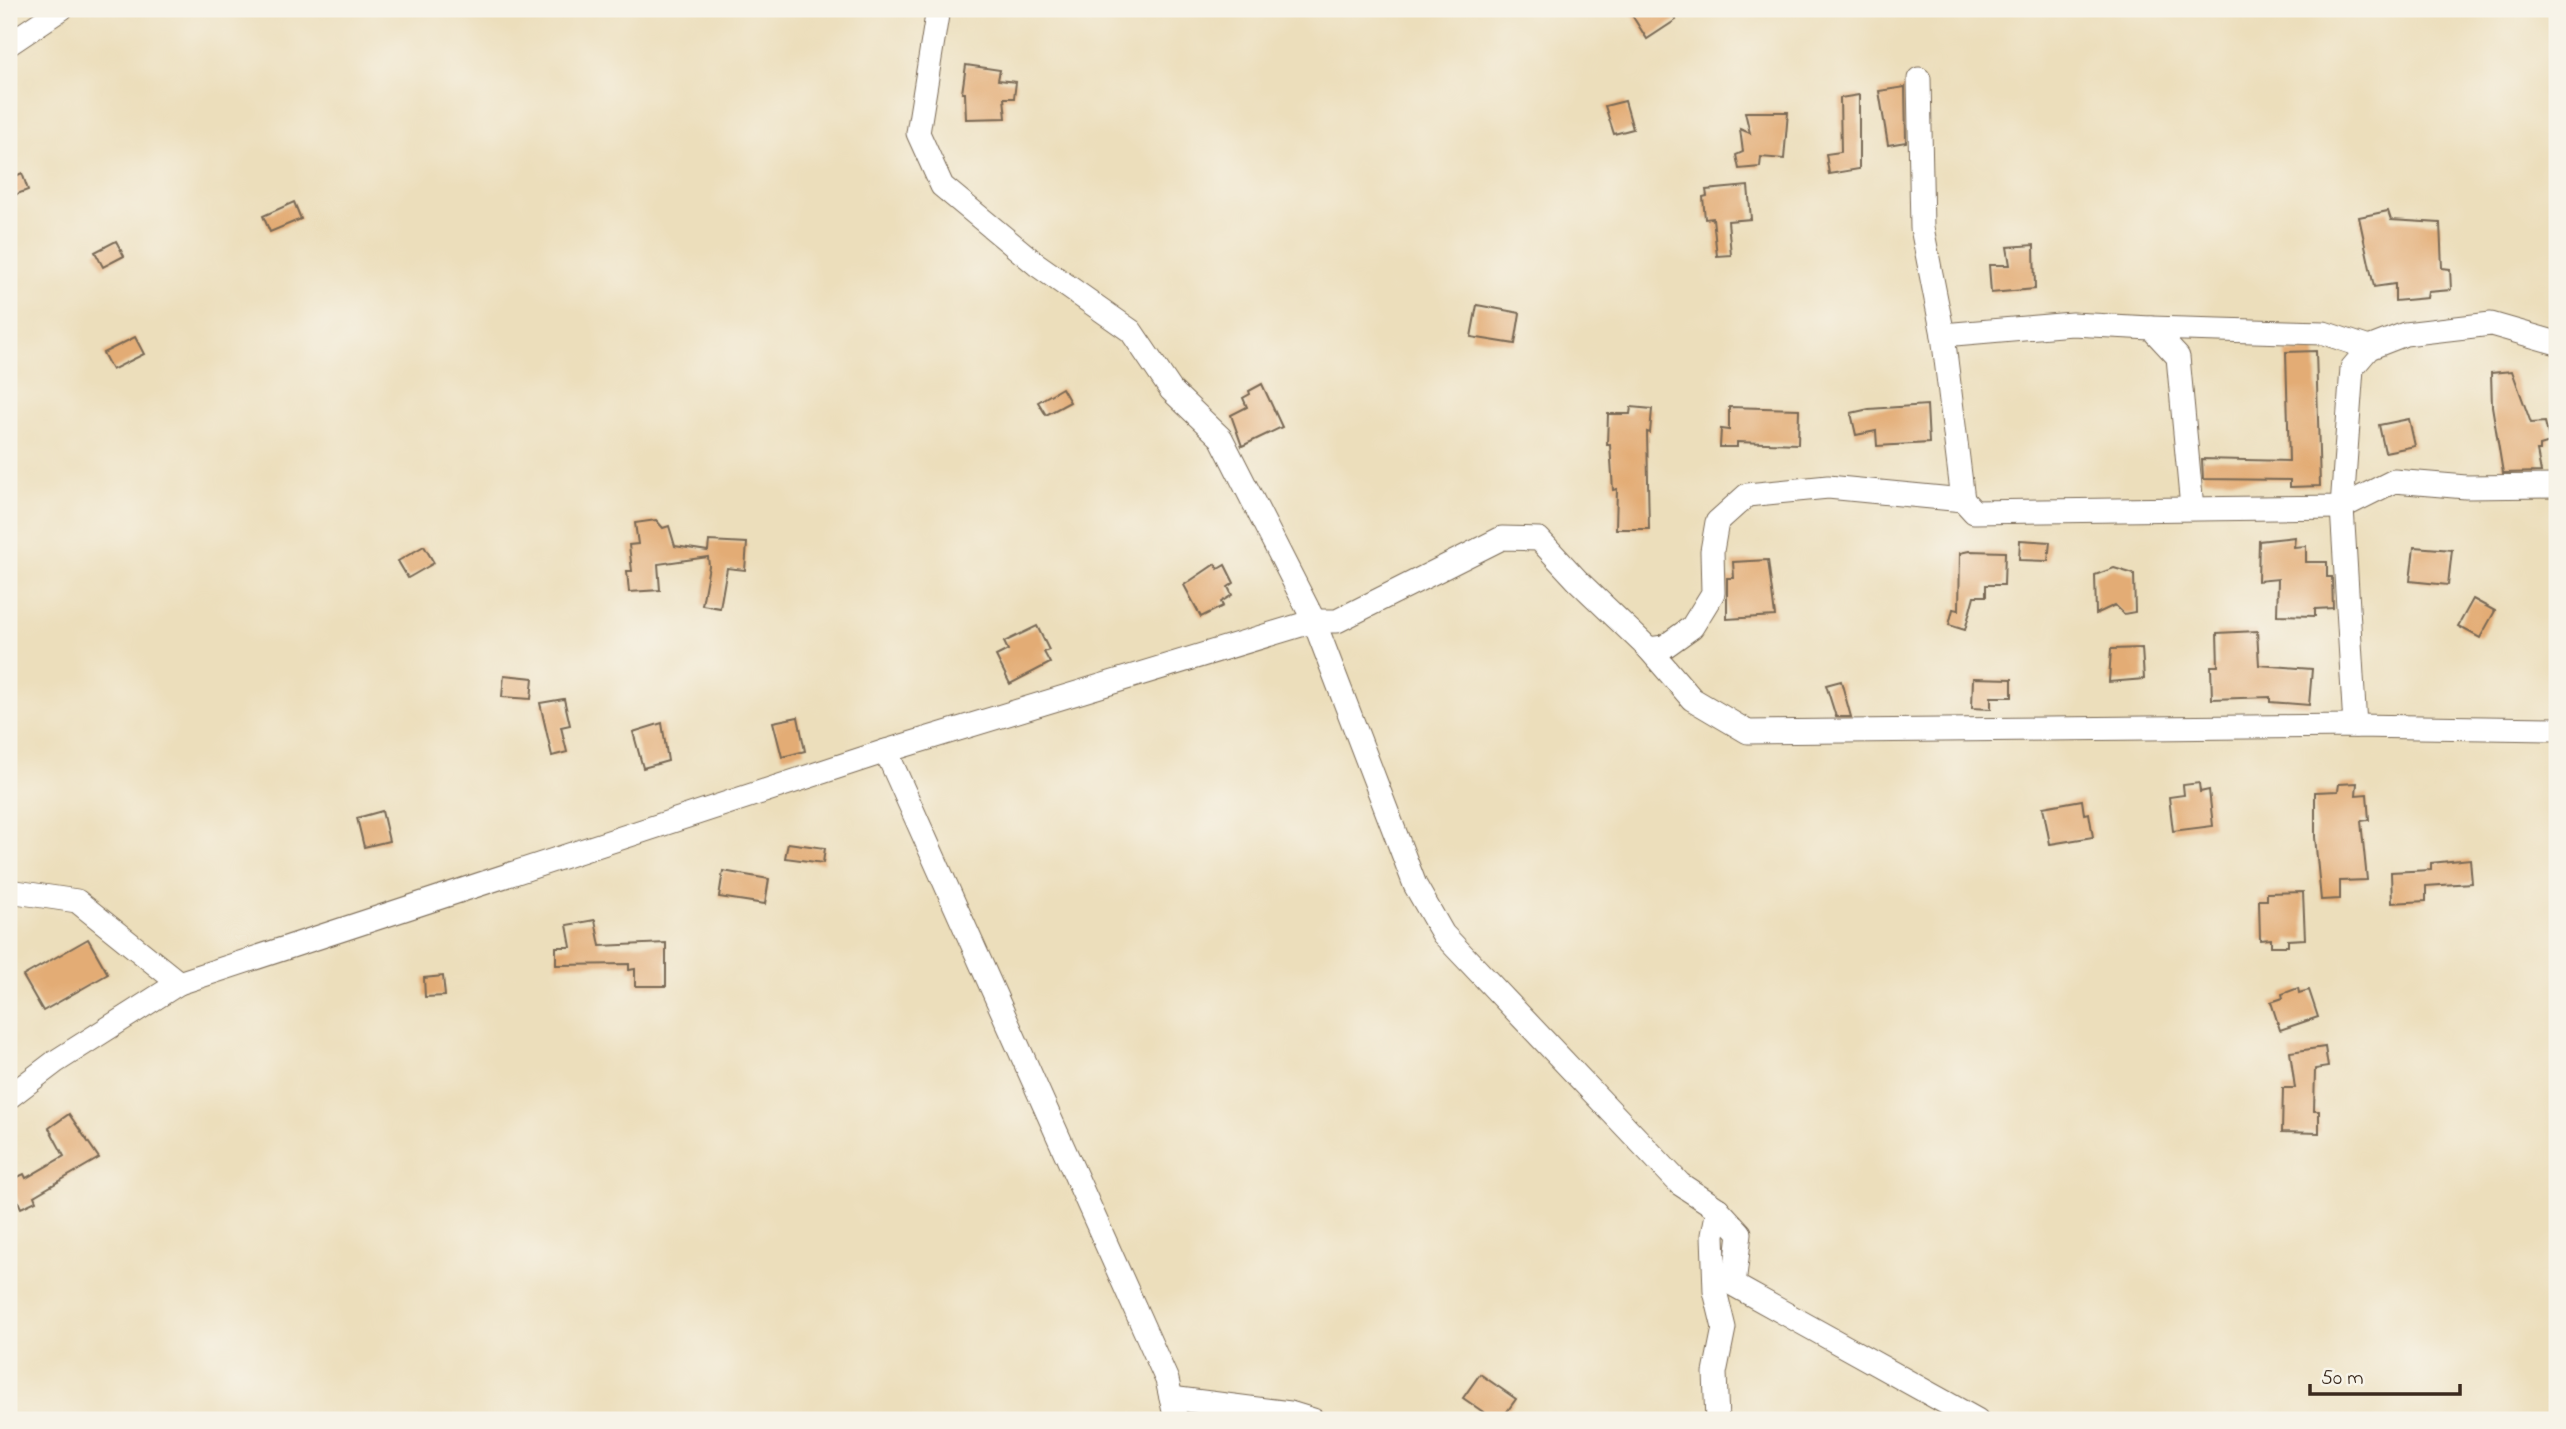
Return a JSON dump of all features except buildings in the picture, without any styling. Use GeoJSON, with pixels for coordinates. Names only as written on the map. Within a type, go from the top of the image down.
{"type":"FeatureCollection","features":[{"type":"Feature","properties":{"kind":"street"},"geometry":{"type":"LineString","coordinates":[[9,44],[61,9]]}},
{"type":"Feature","properties":{"kind":"street"},"geometry":{"type":"LineString","coordinates":[[938,9],[918,133],[942,186],[1037,264],[1131,331],[1171,390],[1221,438],[1314,621],[1415,885],[1443,934],[1680,1184],[1718,1209],[1740,1233],[1734,1285],[1977,1420]]}},
{"type":"Feature","properties":{"kind":"street"},"geometry":{"type":"LineString","coordinates":[[1919,79],[1922,228],[1943,335],[1963,500],[1974,512],[2342,507],[2394,481],[2466,487],[2557,486]]}},
{"type":"Feature","properties":{"kind":"street"},"geometry":{"type":"LineString","coordinates":[[1943,335],[2072,324],[2324,333],[2368,348]]}},
{"type":"Feature","properties":{"kind":"street"},"geometry":{"type":"LineString","coordinates":[[2355,726],[2342,507],[2352,368],[2368,348],[2405,334],[2491,324],[2557,343]]}},
{"type":"Feature","properties":{"kind":"street"},"geometry":{"type":"LineString","coordinates":[[2151,328],[2178,357],[2192,508]]}},
{"type":"Feature","properties":{"kind":"street"},"geometry":{"type":"LineString","coordinates":[[1649,649],[1664,647],[1692,627],[1713,593],[1712,551],[1717,522],[1747,495],[1828,487],[1963,500]]}},
{"type":"Feature","properties":{"kind":"street"},"geometry":{"type":"LineString","coordinates":[[9,1097],[55,1062],[178,983],[886,751],[1314,621],[1336,621],[1502,538],[1539,539],[1577,580],[1649,649],[1692,699],[1748,732],[2355,726],[2557,729]]}},
{"type":"Feature","properties":{"kind":"street"},"geometry":{"type":"LineString","coordinates":[[886,751],[1167,1380],[1174,1409],[1290,1413],[1312,1420]]}},
{"type":"Feature","properties":{"kind":"street"},"geometry":{"type":"LineString","coordinates":[[9,891],[77,901],[178,983]]}},
{"type":"Feature","properties":{"kind":"street"},"geometry":{"type":"LineString","coordinates":[[1717,1420],[1715,1373],[1724,1328],[1715,1291],[1713,1235],[1718,1209]]}}]}
